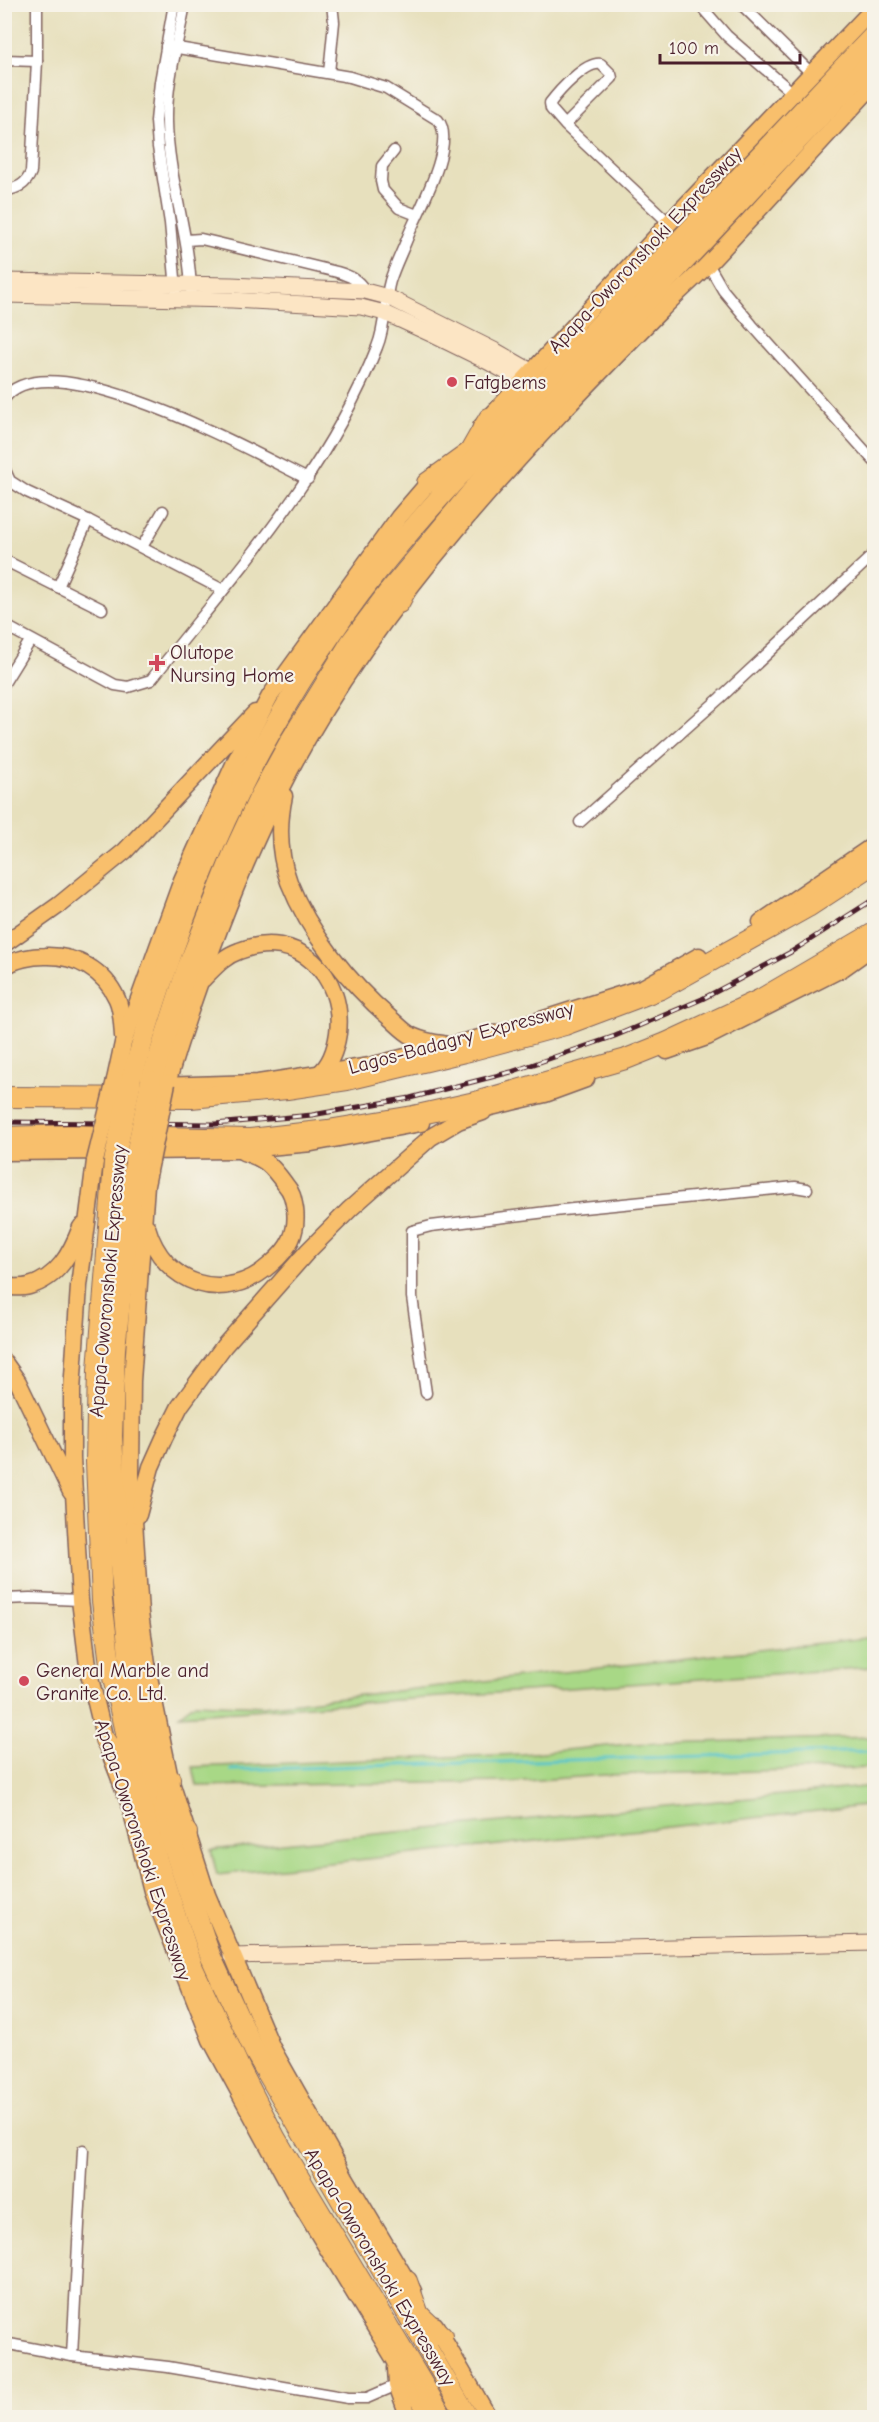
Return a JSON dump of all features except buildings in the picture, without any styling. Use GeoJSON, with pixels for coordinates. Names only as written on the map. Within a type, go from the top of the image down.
{"type":"FeatureCollection","features":[{"type":"Feature","properties":{"kind":"highway","name":"Apapa-Oworonshoki Expressway"},"geometry":{"type":"LineString","coordinates":[[151,1797],[125,1734],[110,1664],[102,1602],[96,1462],[105,1162],[123,1081],[241,786],[273,729],[338,626],[390,556],[443,496],[495,424],[874,35]]}},
{"type":"Feature","properties":{"kind":"highway","name":"Apapa-Oworonshoki Expressway"},"geometry":{"type":"LineString","coordinates":[[443,2418],[276,2139],[240,2071],[193,1968],[157,1860],[151,1797],[130,1675],[118,1544],[112,1436],[115,1349],[143,1160],[159,1082],[187,969],[233,854],[260,796],[319,692],[351,642],[393,599],[504,453],[874,59]]}},
{"type":"Feature","properties":{"kind":"highway"},"geometry":{"type":"LineString","coordinates":[[443,496],[469,453],[495,424]]}},
{"type":"Feature","properties":{"kind":"highway"},"geometry":{"type":"LineString","coordinates":[[427,483],[469,453]]}},
{"type":"Feature","properties":{"kind":"highway"},"geometry":{"type":"LineString","coordinates":[[393,599],[437,544]]}},
{"type":"Feature","properties":{"kind":"highway","name":"Lagos-Badagry Expressway"},"geometry":{"type":"LineString","coordinates":[[4,1097],[191,1098],[286,1089],[347,1080],[473,1050],[565,1025],[661,989],[766,932],[874,864]]}},
{"type":"Feature","properties":{"kind":"highway"},"geometry":{"type":"LineString","coordinates":[[4,1137],[72,1135],[250,1139],[328,1130],[413,1116],[465,1104],[626,1059],[666,1043],[761,999],[874,933]]}},
{"type":"Feature","properties":{"kind":"highway"},"geometry":{"type":"LineString","coordinates":[[122,1765],[125,1734]]}},
{"type":"Feature","properties":{"kind":"highway"},"geometry":{"type":"LineString","coordinates":[[105,1740],[122,1765],[151,1797],[178,1834]]}},
{"type":"Feature","properties":{"kind":"highway","name":"Apapa-Oworonshoki Expressway"},"geometry":{"type":"LineString","coordinates":[[178,1834],[210,1955],[255,2052],[436,2343],[468,2418]]}},
{"type":"Feature","properties":{"kind":"highway"},"geometry":{"type":"LineString","coordinates":[[402,2288],[436,2343]]}},
{"type":"Feature","properties":{"kind":"main road","name":"Apapa-Oworonshoki Expressway"},"geometry":{"type":"LineString","coordinates":[[123,1081],[123,1043],[195,849],[236,760],[270,696],[372,553],[427,483],[495,424],[527,376],[874,8]]}},
{"type":"Feature","properties":{"kind":"main road","name":"Apapa-Oworonshoki Expressway"},"geometry":{"type":"LineString","coordinates":[[437,544],[708,264],[874,84]]}},
{"type":"Feature","properties":{"kind":"main road","name":"Apapa-Oworonshoki Expressway"},"geometry":{"type":"LineString","coordinates":[[159,1082],[201,982],[247,862],[290,771],[393,599]]}},
{"type":"Feature","properties":{"kind":"main road"},"geometry":{"type":"LineString","coordinates":[[4,944],[59,905],[125,850],[270,696]]}},
{"type":"Feature","properties":{"kind":"main road"},"geometry":{"type":"LineString","coordinates":[[290,771],[280,821],[281,851],[289,881],[303,912],[350,978],[372,1003],[411,1035],[447,1045]]}},
{"type":"Feature","properties":{"kind":"main road","name":"Lagos-Badagry Expressway"},"geometry":{"type":"LineString","coordinates":[[4,1087],[58,1089],[258,1083],[370,1066],[503,1032],[644,987],[777,914],[874,845]]}},
{"type":"Feature","properties":{"kind":"main road"},"geometry":{"type":"LineString","coordinates":[[201,982],[222,961],[237,951],[255,946],[284,947],[310,958],[324,971],[331,985],[337,1003],[339,1021],[336,1044],[329,1062],[319,1074]]}},
{"type":"Feature","properties":{"kind":"main road"},"geometry":{"type":"LineString","coordinates":[[4,1152],[236,1150],[312,1143],[382,1132],[497,1106],[545,1094],[707,1037],[843,968],[874,946]]}},
{"type":"Feature","properties":{"kind":"main road"},"geometry":{"type":"LineString","coordinates":[[4,967],[33,956],[57,955],[77,960],[91,968],[105,981],[117,999],[122,1018],[123,1043]]}},
{"type":"Feature","properties":{"kind":"main road"},"geometry":{"type":"LineString","coordinates":[[136,1546],[138,1516],[155,1457],[180,1406],[224,1346],[314,1245],[350,1209],[430,1137],[458,1121],[497,1106]]}},
{"type":"Feature","properties":{"kind":"main road"},"geometry":{"type":"LineString","coordinates":[[144,1217],[149,1236],[158,1253],[169,1268],[190,1281],[213,1287],[233,1286],[259,1275],[291,1243],[297,1221],[292,1193],[270,1164],[261,1158],[236,1150]]}},
{"type":"Feature","properties":{"kind":"main road","name":"Apapa-Oworonshoki Expressway"},"geometry":{"type":"LineString","coordinates":[[143,1160],[144,1217],[130,1425],[132,1499],[140,1613],[148,1672],[152,1891],[211,2040],[294,2193],[430,2418]]}},
{"type":"Feature","properties":{"kind":"main road","name":"Apapa-Oworonshoki Expressway"},"geometry":{"type":"LineString","coordinates":[[105,1162],[88,1207],[88,1230],[79,1286],[72,1391],[74,1499],[80,1600],[89,1674],[105,1740],[178,1834],[207,1895],[272,2048],[402,2288]]}},
{"type":"Feature","properties":{"kind":"main road"},"geometry":{"type":"LineString","coordinates":[[4,1287],[28,1286],[60,1268],[73,1249],[88,1207]]}},
{"type":"Feature","properties":{"kind":"main road"},"geometry":{"type":"LineString","coordinates":[[4,1362],[18,1382],[74,1499]]}},
{"type":"Feature","properties":{"kind":"main road","name":"Apapa-Oworonshoki Expressway"},"geometry":{"type":"LineString","coordinates":[[436,2343],[489,2418]]}},
{"type":"Feature","properties":{"kind":"main road"},"geometry":{"type":"LineString","coordinates":[[395,2361],[397,2385],[409,2418]]}},
{"type":"Feature","properties":{"kind":"street"},"geometry":{"type":"LineString","coordinates":[[4,191],[16,189],[27,182],[31,172],[37,62],[37,4]]}},
{"type":"Feature","properties":{"kind":"street"},"geometry":{"type":"LineString","coordinates":[[174,4],[167,122],[172,168],[186,240],[184,292]]}},
{"type":"Feature","properties":{"kind":"street"},"geometry":{"type":"LineString","coordinates":[[184,292],[170,223],[156,121],[171,47],[185,4]]}},
{"type":"Feature","properties":{"kind":"street"},"geometry":{"type":"LineString","coordinates":[[329,73],[334,22],[332,4]]}},
{"type":"Feature","properties":{"kind":"street"},"geometry":{"type":"LineString","coordinates":[[741,4],[813,75]]}},
{"type":"Feature","properties":{"kind":"street"},"geometry":{"type":"LineString","coordinates":[[699,5],[727,36],[794,94]]}},
{"type":"Feature","properties":{"kind":"street"},"geometry":{"type":"LineString","coordinates":[[4,626],[115,685],[128,687],[151,680],[274,527],[308,479],[338,430],[378,346],[390,281],[438,168],[444,131],[442,125],[438,120],[386,88],[329,73],[171,47]]}},
{"type":"Feature","properties":{"kind":"street"},"geometry":{"type":"LineString","coordinates":[[4,60],[37,62]]}},
{"type":"Feature","properties":{"kind":"street"},"geometry":{"type":"LineString","coordinates":[[565,125],[612,78],[601,64],[590,64],[550,103],[550,109],[565,125],[669,223]]}},
{"type":"Feature","properties":{"kind":"street"},"geometry":{"type":"LineString","coordinates":[[394,151],[382,166],[383,190],[399,208],[417,215]]}},
{"type":"Feature","properties":{"kind":"street"},"geometry":{"type":"LineString","coordinates":[[186,240],[201,239],[327,269],[352,277],[365,291]]}},
{"type":"Feature","properties":{"kind":"street"},"geometry":{"type":"LineString","coordinates":[[708,264],[723,290],[752,325],[874,461]]}},
{"type":"Feature","properties":{"kind":"street"},"geometry":{"type":"LineString","coordinates":[[4,281],[184,292],[361,307],[385,313],[488,362],[527,376]]}},
{"type":"Feature","properties":{"kind":"street"},"geometry":{"type":"LineString","coordinates":[[4,295],[309,287],[365,291],[388,297],[496,351],[527,376]]}},
{"type":"Feature","properties":{"kind":"street"},"geometry":{"type":"LineString","coordinates":[[4,399],[11,390],[26,382],[40,380],[117,392],[175,414],[308,479]]}},
{"type":"Feature","properties":{"kind":"street"},"geometry":{"type":"LineString","coordinates":[[4,468],[10,481],[27,492],[142,547],[223,590]]}},
{"type":"Feature","properties":{"kind":"street"},"geometry":{"type":"LineString","coordinates":[[142,547],[163,511]]}},
{"type":"Feature","properties":{"kind":"street"},"geometry":{"type":"LineString","coordinates":[[58,587],[88,520]]}},
{"type":"Feature","properties":{"kind":"street"},"geometry":{"type":"LineString","coordinates":[[580,822],[720,698],[874,554]]}},
{"type":"Feature","properties":{"kind":"street"},"geometry":{"type":"LineString","coordinates":[[4,560],[102,609]]}},
{"type":"Feature","properties":{"kind":"street"},"geometry":{"type":"LineString","coordinates":[[4,683],[30,641]]}},
{"type":"Feature","properties":{"kind":"street"},"geometry":{"type":"LineString","coordinates":[[426,1393],[412,1297],[412,1231],[431,1226],[562,1210],[795,1187],[807,1189]]}},
{"type":"Feature","properties":{"kind":"street"},"geometry":{"type":"LineString","coordinates":[[4,1599],[80,1600]]}},
{"type":"Feature","properties":{"kind":"street"},"geometry":{"type":"LineString","coordinates":[[231,1956],[874,1943]]}},
{"type":"Feature","properties":{"kind":"street"},"geometry":{"type":"LineString","coordinates":[[72,2356],[83,2150]]}},
{"type":"Feature","properties":{"kind":"street"},"geometry":{"type":"LineString","coordinates":[[4,2343],[72,2356],[168,2367],[348,2398],[367,2398],[397,2385]]}},
{"type":"Feature","properties":{"kind":"green space"},"geometry":{"type":"Polygon","coordinates":[[[874,1637],[874,1667],[179,1715],[195,1703],[263,1706],[874,1637]]]}},
{"type":"Feature","properties":{"kind":"green space"},"geometry":{"type":"Polygon","coordinates":[[[874,1737],[874,1768],[604,1775],[513,1782],[197,1786],[193,1767],[522,1754],[629,1744],[874,1737]]]}},
{"type":"Feature","properties":{"kind":"green space"},"geometry":{"type":"Polygon","coordinates":[[[874,1786],[874,1805],[217,1875],[211,1850],[874,1786]]]}},
{"type":"Feature","properties":{"kind":"waterway"},"geometry":{"type":"LineString","coordinates":[[231,1770],[874,1751]]}},
{"type":"Feature","properties":{"kind":"railway"},"geometry":{"type":"LineString","coordinates":[[4,1122],[215,1124],[312,1115],[410,1098],[511,1072],[615,1036],[702,999],[791,952],[874,899]]}},
{"type":"Feature","properties":{"kind":"place","name":"Fatgbems"},"geometry":{"type":"Point","coordinates":[452,382]}},
{"type":"Feature","properties":{"kind":"place","name":"Olutope Nursing Home"},"geometry":{"type":"Point","coordinates":[157,663]}},
{"type":"Feature","properties":{"kind":"place","name":"General Marble and Granite Co. Ltd."},"geometry":{"type":"Point","coordinates":[24,1681]}}]}
